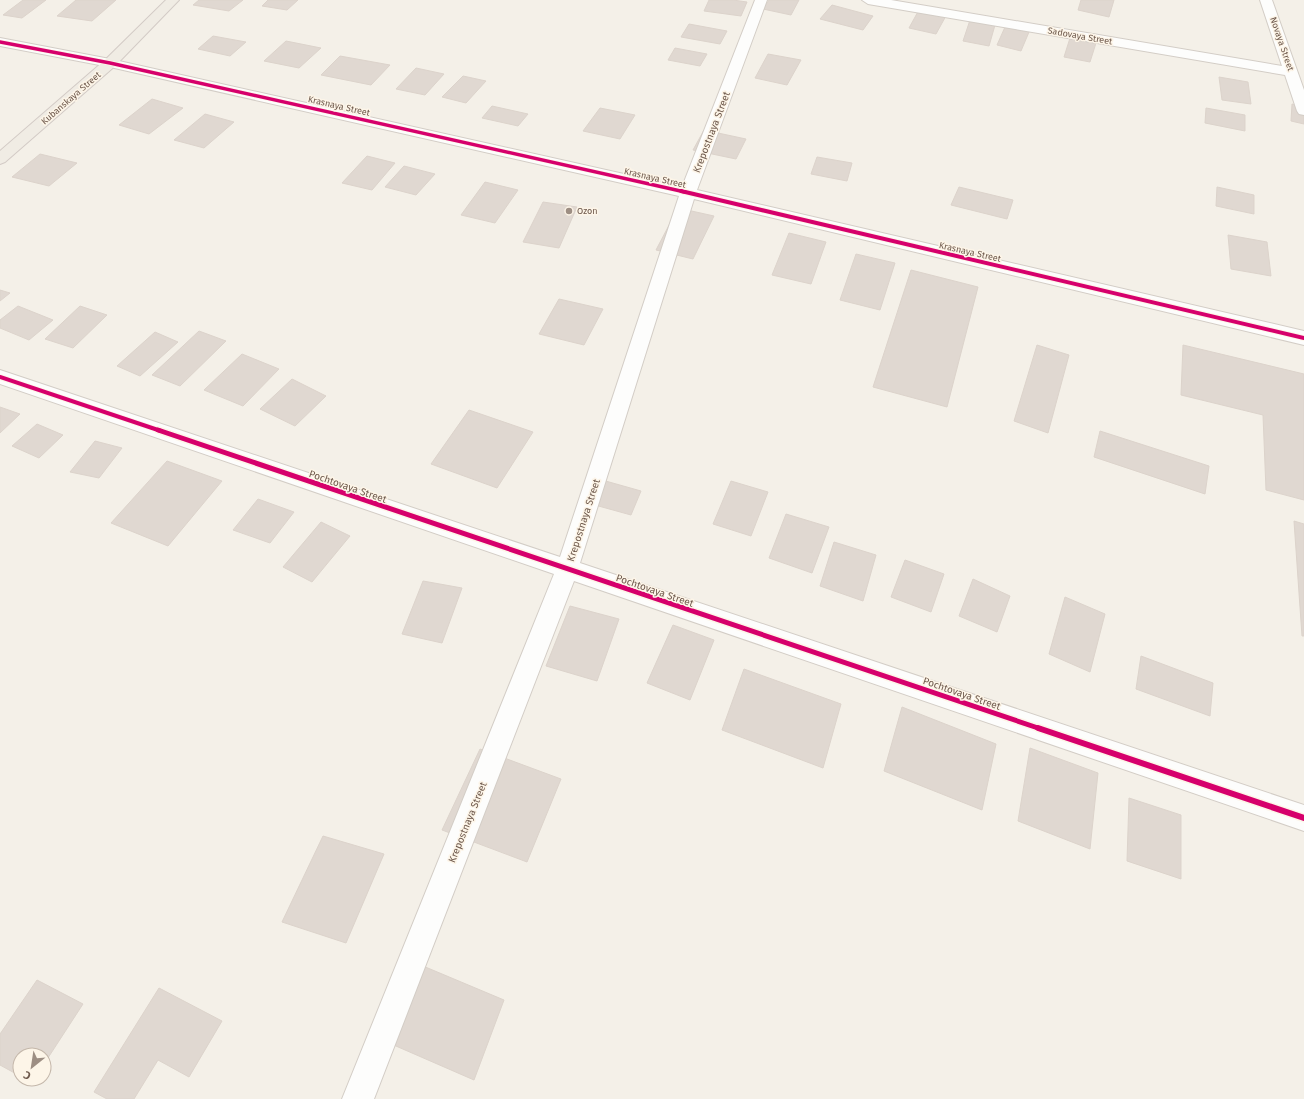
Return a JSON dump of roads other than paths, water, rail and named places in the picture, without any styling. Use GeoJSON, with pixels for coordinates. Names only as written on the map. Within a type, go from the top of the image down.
{"type":"FeatureCollection","features":[{"type":"Feature","properties":{"kind":"main road","name":"Kubanskaya Street"},"geometry":{"type":"LineString","coordinates":[[0,159],[110,63],[173,0]]}},
{"type":"Feature","properties":{"kind":"street","name":"Krepostnaya Street"},"geometry":{"type":"LineString","coordinates":[[358,1099],[567,570],[688,193],[760,0]]}},
{"type":"Feature","properties":{"kind":"street","name":"Sadovaya Street"},"geometry":{"type":"LineString","coordinates":[[868,0],[1292,72]]}},
{"type":"Feature","properties":{"kind":"street","name":"Novaya Street"},"geometry":{"type":"LineString","coordinates":[[1266,0],[1292,72],[1304,111]]}},
{"type":"Feature","properties":{"kind":"street","name":"Krasnaya Street"},"geometry":{"type":"LineString","coordinates":[[0,42],[110,63],[688,193],[1304,338]]}},
{"type":"Feature","properties":{"kind":"street","name":"Pochtovaya Street"},"geometry":{"type":"LineString","coordinates":[[0,377],[1304,818]]}},
{"type":"Feature","properties":{"kind":"place","name":"Ozon"},"geometry":{"type":"Point","coordinates":[569,211]}}]}
